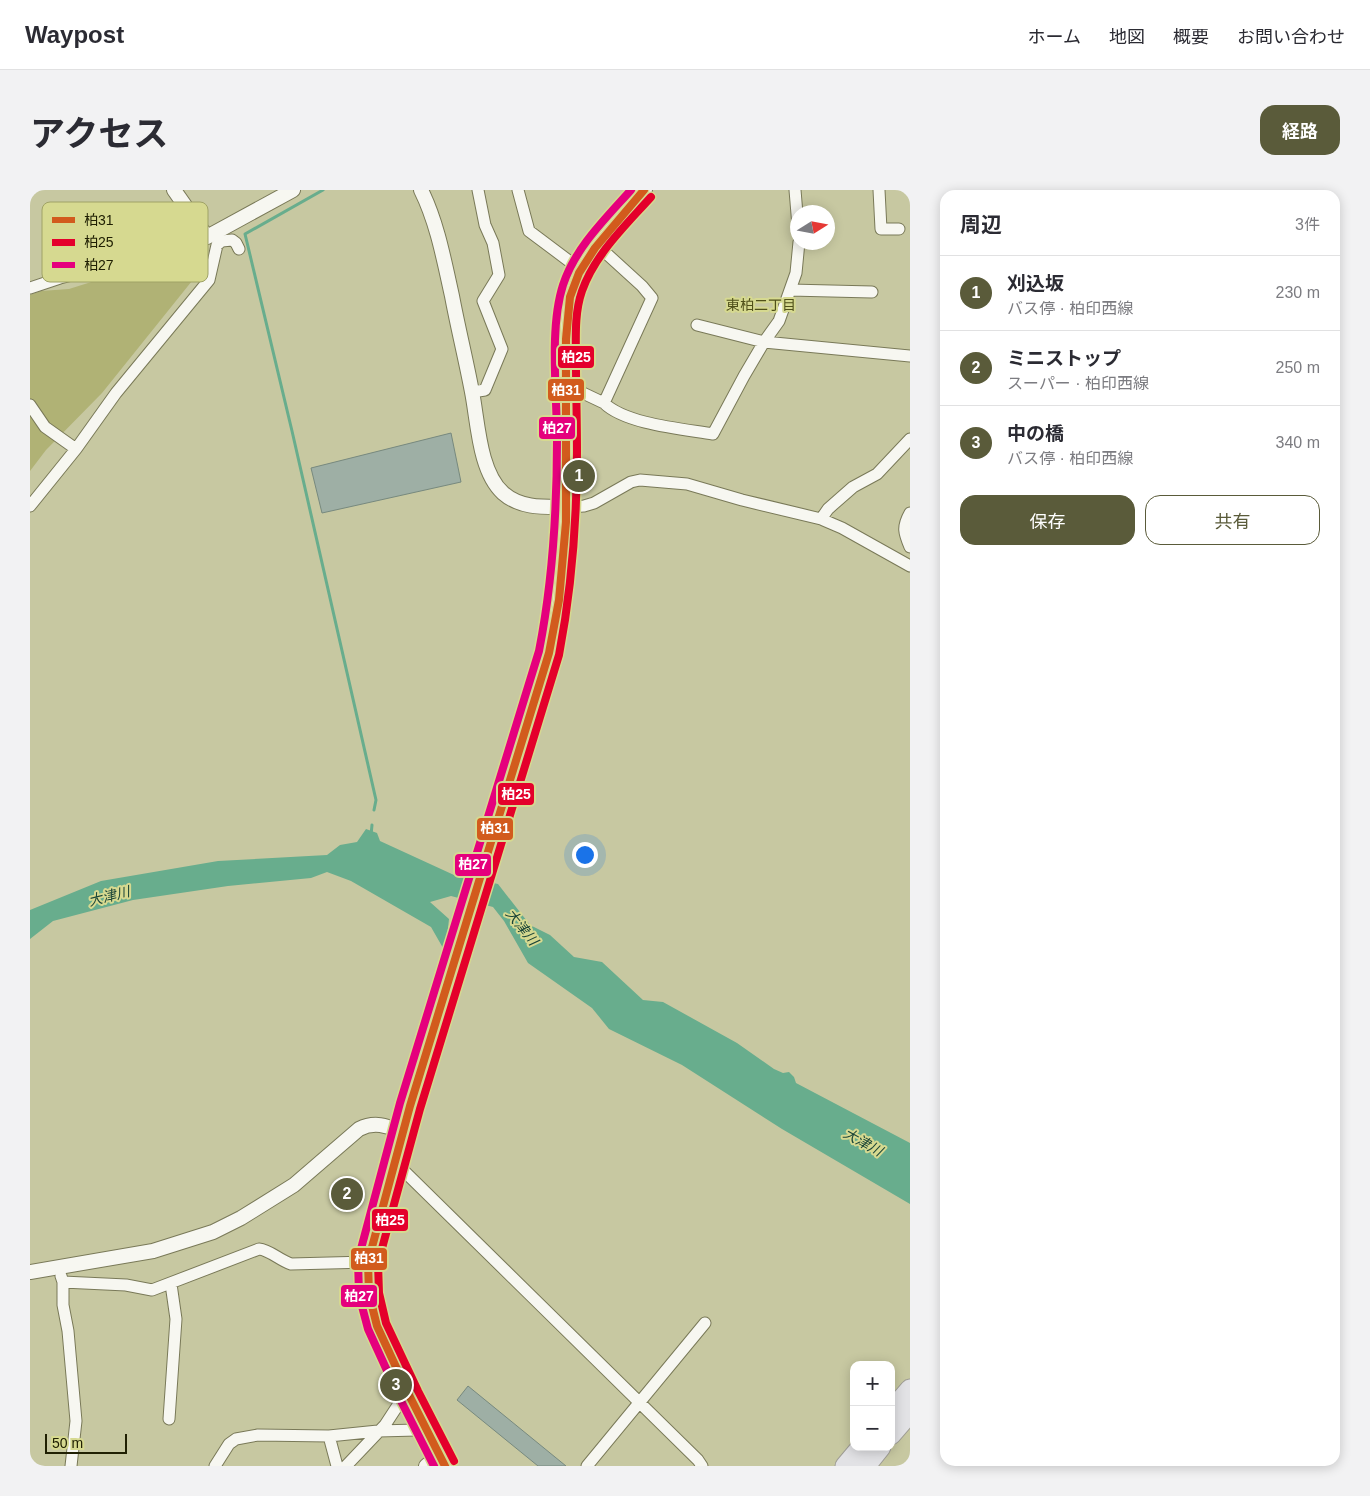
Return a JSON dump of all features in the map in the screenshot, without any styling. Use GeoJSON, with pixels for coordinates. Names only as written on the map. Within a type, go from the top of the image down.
{"type":"FeatureCollection","features":[{"type":"Feature","properties":{"kind":"highway"},"geometry":{"type":"LineString","coordinates":[[895,1406],[910,1388]]}},
{"type":"Feature","properties":{"kind":"highway"},"geometry":{"type":"LineString","coordinates":[[895,1430],[910,1412]]}},
{"type":"Feature","properties":{"kind":"highway"},"geometry":{"type":"LineString","coordinates":[[845,1466],[858,1451]]}},
{"type":"Feature","properties":{"kind":"highway"},"geometry":{"type":"LineString","coordinates":[[866,1466],[878,1451]]}},
{"type":"Feature","properties":{"kind":"main road"},"geometry":{"type":"LineString","coordinates":[[442,1460],[409,1396],[377,1326],[369,1294],[368,1262],[395,1168],[403,1132],[484,861],[549,653],[556,624],[564,568],[568,507],[566,336],[570,298],[581,270],[598,245],[644,190]]}},
{"type":"Feature","properties":{"kind":"street"},"geometry":{"type":"LineString","coordinates":[[174,190],[184,202]]}},
{"type":"Feature","properties":{"kind":"street"},"geometry":{"type":"LineString","coordinates":[[208,240],[293,190]]}},
{"type":"Feature","properties":{"kind":"street"},"geometry":{"type":"LineString","coordinates":[[421,190],[437,234],[472,392],[485,461],[494,483],[502,493],[524,504],[540,507],[568,507],[594,503],[631,482],[640,480],[687,484],[742,500],[821,519],[842,528],[910,566]]}},
{"type":"Feature","properties":{"kind":"street"},"geometry":{"type":"LineString","coordinates":[[472,392],[485,390],[502,348],[482,301],[499,275],[493,243],[485,225],[478,190]]}},
{"type":"Feature","properties":{"kind":"street"},"geometry":{"type":"LineString","coordinates":[[518,190],[529,231],[581,270]]}},
{"type":"Feature","properties":{"kind":"street"},"geometry":{"type":"LineString","coordinates":[[795,190],[796,205]]}},
{"type":"Feature","properties":{"kind":"street"},"geometry":{"type":"LineString","coordinates":[[879,190],[881,229],[899,229]]}},
{"type":"Feature","properties":{"kind":"street"},"geometry":{"type":"LineString","coordinates":[[208,232],[213,238],[222,241],[232,240],[239,248]]}},
{"type":"Feature","properties":{"kind":"street"},"geometry":{"type":"LineString","coordinates":[[208,281],[213,238]]}},
{"type":"Feature","properties":{"kind":"street"},"geometry":{"type":"LineString","coordinates":[[598,245],[642,286],[652,298],[604,403]]}},
{"type":"Feature","properties":{"kind":"street"},"geometry":{"type":"LineString","coordinates":[[566,385],[631,418],[713,434],[744,376],[779,321],[796,273],[798,250]]}},
{"type":"Feature","properties":{"kind":"street"},"geometry":{"type":"LineString","coordinates":[[30,288],[50,282]]}},
{"type":"Feature","properties":{"kind":"street"},"geometry":{"type":"LineString","coordinates":[[30,506],[76,450],[116,393],[207,282]]}},
{"type":"Feature","properties":{"kind":"street"},"geometry":{"type":"LineString","coordinates":[[790,290],[872,292]]}},
{"type":"Feature","properties":{"kind":"street"},"geometry":{"type":"LineString","coordinates":[[697,325],[764,342],[910,356]]}},
{"type":"Feature","properties":{"kind":"street"},"geometry":{"type":"LineString","coordinates":[[30,405],[45,427],[76,450]]}},
{"type":"Feature","properties":{"kind":"street"},"geometry":{"type":"LineString","coordinates":[[821,519],[828,509],[853,487],[878,474],[910,439]]}},
{"type":"Feature","properties":{"kind":"street"},"geometry":{"type":"LineString","coordinates":[[910,513],[906,519],[904,533],[910,547]]}},
{"type":"Feature","properties":{"kind":"street"},"geometry":{"type":"LineString","coordinates":[[30,1272],[153,1251],[213,1232],[241,1218],[294,1185],[359,1129],[376,1124],[385,1125],[403,1132]]}},
{"type":"Feature","properties":{"kind":"street"},"geometry":{"type":"LineString","coordinates":[[395,1168],[404,1171],[640,1402],[702,1466]]}},
{"type":"Feature","properties":{"kind":"street"},"geometry":{"type":"LineString","coordinates":[[63,1282],[126,1285],[152,1290],[259,1248],[291,1264],[368,1262]]}},
{"type":"Feature","properties":{"kind":"street"},"geometry":{"type":"LineString","coordinates":[[58,1267],[63,1282],[63,1306],[68,1331],[76,1421],[71,1466]]}},
{"type":"Feature","properties":{"kind":"street"},"geometry":{"type":"LineString","coordinates":[[169,1419],[176,1319],[171,1284]]}},
{"type":"Feature","properties":{"kind":"street"},"geometry":{"type":"LineString","coordinates":[[588,1466],[705,1323]]}},
{"type":"Feature","properties":{"kind":"street"},"geometry":{"type":"LineString","coordinates":[[346,1466],[385,1425],[402,1399],[409,1396]]}},
{"type":"Feature","properties":{"kind":"street"},"geometry":{"type":"LineString","coordinates":[[215,1466],[229,1444],[236,1439],[258,1435],[329,1436],[378,1431],[417,1430],[425,1427]]}},
{"type":"Feature","properties":{"kind":"street"},"geometry":{"type":"LineString","coordinates":[[329,1436],[337,1466]]}},
{"type":"Feature","properties":{"kind":"street"},"geometry":{"type":"LineString","coordinates":[[426,1466],[442,1460]]}},
{"type":"Feature","properties":{"kind":"shaded area"},"geometry":{"type":"Polygon","coordinates":[[[91,282],[191,282],[102,393],[46,450],[30,471],[30,295],[41,291],[69,289],[91,282]]]}},
{"type":"Feature","properties":{"kind":"water","name":"大津川"},"geometry":{"type":"Polygon","coordinates":[[[366,829],[377,833],[380,841],[454,875],[498,884],[530,925],[550,935],[574,957],[602,962],[643,1000],[663,1002],[737,1043],[774,1069],[783,1073],[789,1072],[794,1077],[796,1083],[910,1143],[910,1204],[782,1129],[682,1065],[609,1029],[592,1008],[528,963],[504,921],[493,907],[451,896],[430,902],[449,919],[447,938],[443,948],[431,927],[351,881],[327,872],[311,878],[228,886],[133,900],[53,921],[30,939],[30,910],[101,881],[218,861],[327,855],[340,845],[357,842],[366,829]]]}},
{"type":"Feature","properties":{"kind":"building"},"geometry":{"type":"Polygon","coordinates":[[[451,433],[461,482],[322,513],[311,468],[451,433]]]}},
{"type":"Feature","properties":{"kind":"building"},"geometry":{"type":"Polygon","coordinates":[[[468,1386],[566,1466],[538,1466],[457,1400],[468,1386]]]}},
{"type":"Feature","properties":{"kind":"waterway"},"geometry":{"type":"LineString","coordinates":[[323,190],[245,234],[376,800],[374,810]]}},
{"type":"Feature","properties":{"kind":"waterway"},"geometry":{"type":"LineString","coordinates":[[371,835],[372,825]]}},
{"type":"Feature","properties":{"kind":"transit line","name":"柏27"},"geometry":{"type":"LineString","coordinates":[[434,1466],[400,1399],[368,1329],[359,1295],[358,1260],[400,1103],[539,651],[548,598],[555,519],[557,440],[555,341],[556,321],[563,285],[568,271],[583,246],[631,190]]}},
{"type":"Feature","properties":{"kind":"transit line","name":"柏31"},"geometry":{"type":"LineString","coordinates":[[445,1466],[377,1326],[369,1294],[368,1262],[410,1106],[549,653],[559,600],[566,522],[566,339],[570,297],[579,273],[595,248],[644,190]]}},
{"type":"Feature","properties":{"kind":"transit line","name":"柏25"},"geometry":{"type":"LineString","coordinates":[[454,1461],[386,1323],[379,1293],[378,1263],[420,1109],[559,655],[567,604],[575,528],[577,451],[576,336],[579,300],[588,277],[603,252],[651,197]]}},
{"type":"Feature","properties":{"kind":"place","name":"刈込坂"},"geometry":{"type":"Point","coordinates":[579,476]}},
{"type":"Feature","properties":{"kind":"place","name":"ミニストップ"},"geometry":{"type":"Point","coordinates":[347,1194]}},
{"type":"Feature","properties":{"kind":"place","name":"中の橋"},"geometry":{"type":"Point","coordinates":[396,1385]}},
{"type":"Feature","properties":{"kind":"district","name":"東柏二丁目"},"geometry":{"type":"Point","coordinates":[761,305]}}]}
